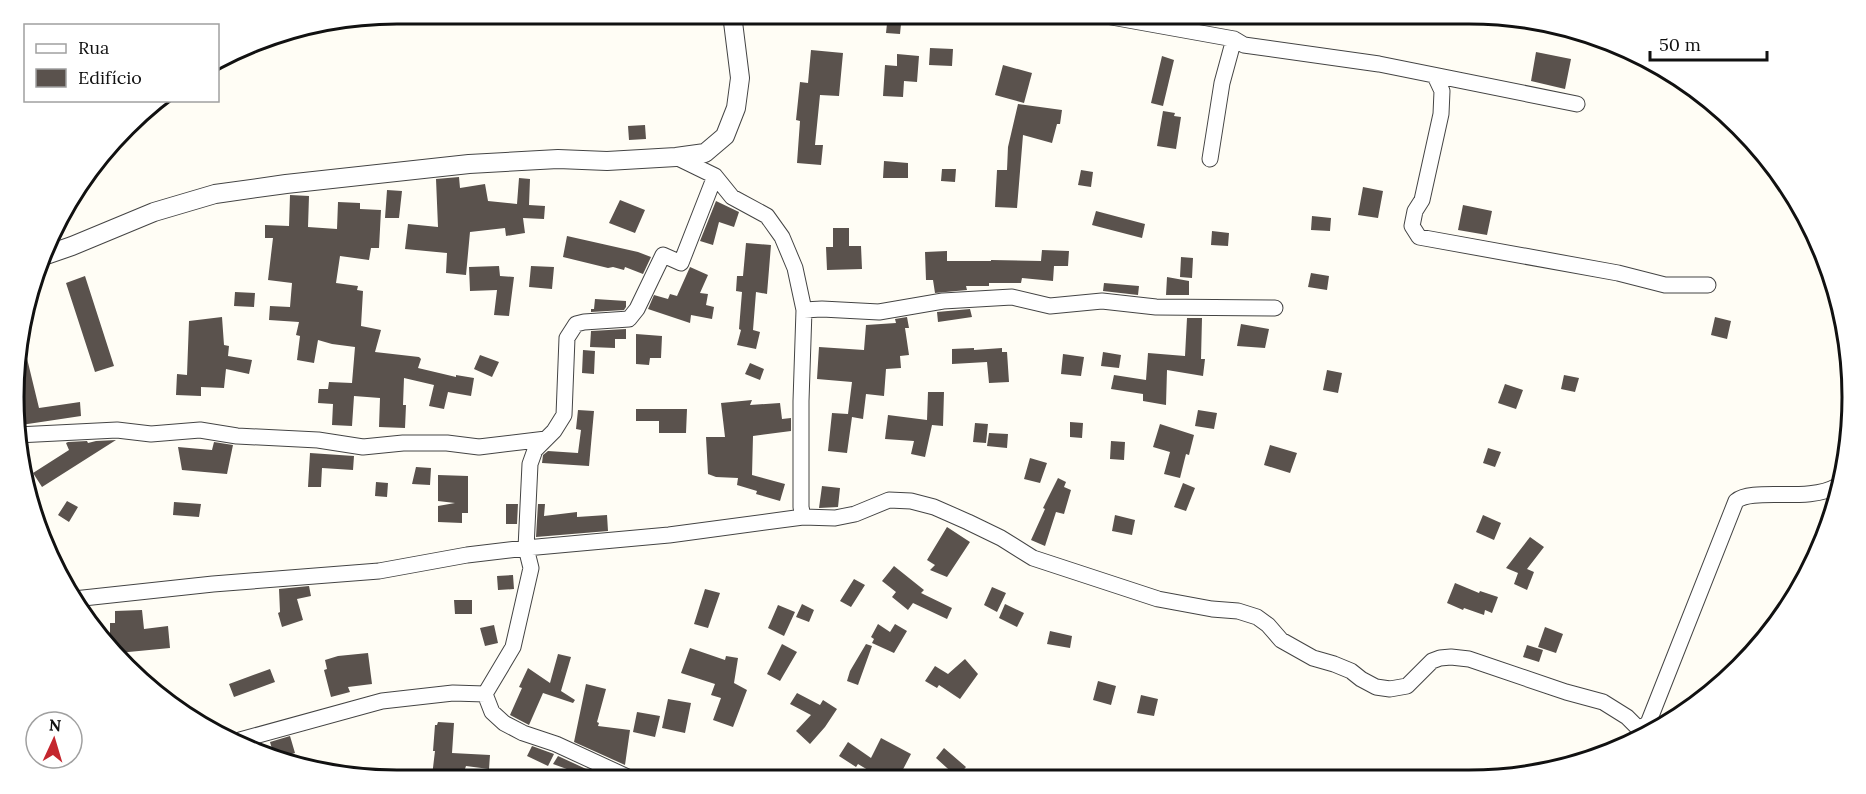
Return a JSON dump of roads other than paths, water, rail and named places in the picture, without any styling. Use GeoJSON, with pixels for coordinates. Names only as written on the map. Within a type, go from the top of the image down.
{"type":"FeatureCollection","features":[{"type":"Feature","properties":{"kind":"street"},"geometry":{"type":"LineString","coordinates":[[53,253],[154,212],[215,194],[469,164],[558,159],[607,161],[705,153],[725,136],[736,108],[741,78],[733,24]]}},
{"type":"Feature","properties":{"kind":"street"},"geometry":{"type":"LineString","coordinates":[[1151,24],[1234,39],[1245,45],[1260,48],[1379,64],[1577,104]]}},
{"type":"Feature","properties":{"kind":"street"},"geometry":{"type":"LineString","coordinates":[[1210,159],[1222,83],[1234,39]]}},
{"type":"Feature","properties":{"kind":"street"},"geometry":{"type":"LineString","coordinates":[[1435,76],[1442,91],[1441,114],[1422,200],[1415,211],[1412,226],[1419,237],[1618,273],[1665,285],[1708,285]]}},
{"type":"Feature","properties":{"kind":"street"},"geometry":{"type":"LineString","coordinates":[[676,157],[716,176],[732,197],[767,216],[782,237],[795,268],[804,310],[800,429],[801,507],[804,517]]}},
{"type":"Feature","properties":{"kind":"street"},"geometry":{"type":"LineString","coordinates":[[26,435],[117,430],[151,434],[200,430],[237,436],[318,440],[363,447],[403,443],[447,443],[479,447],[529,448],[546,439],[564,415],[567,338],[571,331],[576,324],[584,322],[629,319],[637,309],[663,255],[681,262],[716,176]]}},
{"type":"Feature","properties":{"kind":"street"},"geometry":{"type":"LineString","coordinates":[[804,310],[879,312],[943,301],[1012,297],[1050,306],[1102,300],[1156,307],[1275,308]]}},
{"type":"Feature","properties":{"kind":"street"},"geometry":{"type":"LineString","coordinates":[[485,694],[513,647],[531,568],[526,548],[529,448]]}},
{"type":"Feature","properties":{"kind":"street"},"geometry":{"type":"LineString","coordinates":[[1647,724],[1736,501],[1746,496],[1803,495],[1830,490]]}},
{"type":"Feature","properties":{"kind":"street"},"geometry":{"type":"LineString","coordinates":[[84,599],[213,584],[379,572],[467,555],[526,548],[669,536],[804,517],[835,518],[855,514],[889,500],[911,501],[934,507],[968,522],[1001,538],[1033,558],[1158,599],[1212,609],[1239,611],[1257,617],[1268,625],[1281,640],[1313,658],[1351,671],[1376,687],[1390,689],[1407,686],[1432,661],[1440,658],[1469,659],[1603,702],[1627,717],[1637,727],[1644,726]]}},
{"type":"Feature","properties":{"kind":"street"},"geometry":{"type":"LineString","coordinates":[[246,738],[382,701],[442,694],[485,694]]}},
{"type":"Feature","properties":{"kind":"street"},"geometry":{"type":"LineString","coordinates":[[485,694],[492,712],[504,723],[612,770]]}}]}
